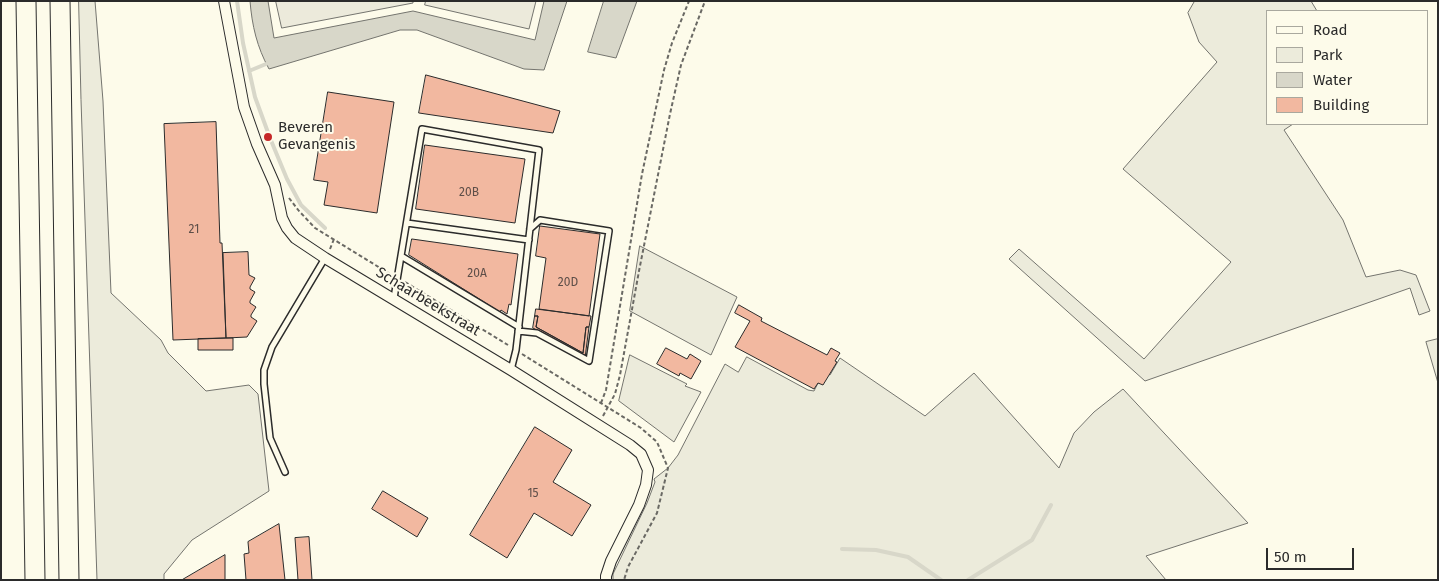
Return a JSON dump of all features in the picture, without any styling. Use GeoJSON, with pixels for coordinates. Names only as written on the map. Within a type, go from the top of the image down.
{"type":"FeatureCollection","features":[{"type":"Feature","properties":{"kind":"highway"},"geometry":{"type":"LineString","coordinates":[[26,1],[35,580]]}},
{"type":"Feature","properties":{"kind":"highway"},"geometry":{"type":"LineString","coordinates":[[60,1],[69,580]]}},
{"type":"Feature","properties":{"kind":"street","name":"Schaarbeekstraat"},"geometry":{"type":"LineString","coordinates":[[224,1],[244,107],[257,144],[275,185],[286,228],[296,238],[325,258],[511,370],[630,445],[641,454],[648,470],[646,486],[639,505],[611,561],[606,580]]}},
{"type":"Feature","properties":{"kind":"lane"},"geometry":{"type":"LineString","coordinates":[[394,299],[422,129],[539,150],[516,350],[511,370]]}},
{"type":"Feature","properties":{"kind":"lane"},"geometry":{"type":"LineString","coordinates":[[401,256],[518,329],[537,333],[590,362],[609,231],[540,220],[530,229]]}},
{"type":"Feature","properties":{"kind":"lane"},"geometry":{"type":"LineString","coordinates":[[407,222],[528,240]]}},
{"type":"Feature","properties":{"kind":"lane"},"geometry":{"type":"LineString","coordinates":[[284,472],[270,438],[264,370],[272,347],[325,258]]}},
{"type":"Feature","properties":{"kind":"path"},"geometry":{"type":"LineString","coordinates":[[601,403],[606,390],[642,174],[664,70],[672,43],[689,1]]}},
{"type":"Feature","properties":{"kind":"path"},"geometry":{"type":"LineString","coordinates":[[598,425],[615,394],[620,375],[638,271],[681,65],[705,1]]}},
{"type":"Feature","properties":{"kind":"green space"},"geometry":{"type":"Polygon","coordinates":[[[79,1],[95,1],[103,101],[111,293],[161,340],[168,353],[206,391],[249,385],[258,394],[269,491],[192,540],[164,574],[164,580],[97,580],[79,1]]]}},
{"type":"Feature","properties":{"kind":"green space"},"geometry":{"type":"Polygon","coordinates":[[[1195,1],[1311,1],[1316,10],[1266,10],[1266,125],[1292,125],[1284,130],[1343,220],[1366,277],[1400,270],[1416,275],[1430,311],[1419,315],[1410,288],[1145,381],[1009,259],[1019,249],[1144,359],[1231,262],[1123,169],[1217,62],[1199,42],[1188,13],[1195,1]]]}},
{"type":"Feature","properties":{"kind":"green space"},"geometry":{"type":"Polygon","coordinates":[[[640,246],[737,297],[711,355],[630,311],[640,246]]]}},
{"type":"Feature","properties":{"kind":"green space"},"geometry":{"type":"Polygon","coordinates":[[[1438,339],[1438,383],[1426,342],[1438,339]]]}},
{"type":"Feature","properties":{"kind":"green space"},"geometry":{"type":"Polygon","coordinates":[[[630,355],[687,384],[685,386],[701,392],[674,442],[619,401],[630,355]]]}},
{"type":"Feature","properties":{"kind":"green space"},"geometry":{"type":"Polygon","coordinates":[[[747,357],[808,390],[814,391],[824,371],[830,375],[840,358],[925,416],[974,373],[1059,468],[1074,433],[1094,412],[1123,389],[1248,523],[1146,556],[1166,580],[613,580],[613,574],[647,503],[655,482],[654,479],[668,468],[678,455],[725,364],[738,372],[747,357]]]}},
{"type":"Feature","properties":{"kind":"shaded area"},"geometry":{"type":"Polygon","coordinates":[[[276,1],[413,1],[413,3],[282,28],[276,1]]]}},
{"type":"Feature","properties":{"kind":"shaded area"},"geometry":{"type":"Polygon","coordinates":[[[426,1],[536,1],[529,29],[425,5],[426,1]]]}},
{"type":"Feature","properties":{"kind":"water"},"geometry":{"type":"Polygon","coordinates":[[[250,1],[268,1],[274,38],[413,11],[535,40],[544,1],[567,1],[544,70],[524,69],[417,30],[400,30],[269,69],[261,53],[256,36],[250,1]]]}},
{"type":"Feature","properties":{"kind":"water"},"geometry":{"type":"Polygon","coordinates":[[[604,1],[637,1],[616,58],[588,52],[604,1]]]}},
{"type":"Feature","properties":{"kind":"building"},"geometry":{"type":"Polygon","coordinates":[[[426,75],[560,111],[553,133],[419,113],[426,75]]]}},
{"type":"Feature","properties":{"kind":"building"},"geometry":{"type":"Polygon","coordinates":[[[328,92],[394,102],[377,213],[324,205],[328,182],[314,180],[328,92]]]}},
{"type":"Feature","properties":{"kind":"building"},"geometry":{"type":"Polygon","coordinates":[[[216,122],[220,243],[222,243],[226,338],[173,340],[164,124],[216,122]]]}},
{"type":"Feature","properties":{"kind":"building"},"geometry":{"type":"Polygon","coordinates":[[[425,145],[525,159],[515,223],[416,209],[425,145]]]}},
{"type":"Feature","properties":{"kind":"building"},"geometry":{"type":"Polygon","coordinates":[[[540,226],[600,234],[589,316],[539,309],[546,258],[536,256],[540,226]]]}},
{"type":"Feature","properties":{"kind":"building"},"geometry":{"type":"Polygon","coordinates":[[[412,239],[518,254],[511,305],[509,304],[507,314],[501,310],[500,312],[409,255],[412,239]]]}},
{"type":"Feature","properties":{"kind":"building"},"geometry":{"type":"Polygon","coordinates":[[[248,252],[249,275],[255,278],[250,287],[255,292],[250,303],[256,307],[251,317],[257,321],[247,337],[226,338],[223,253],[248,252]]]}},
{"type":"Feature","properties":{"kind":"building"},"geometry":{"type":"Polygon","coordinates":[[[739,305],[762,318],[761,321],[827,355],[831,348],[840,353],[835,361],[837,362],[823,385],[818,383],[814,389],[735,347],[750,321],[735,313],[739,305]]]}},
{"type":"Feature","properties":{"kind":"building"},"geometry":{"type":"Polygon","coordinates":[[[536,309],[591,316],[589,327],[586,327],[583,353],[536,327],[538,316],[535,316],[536,309]]]}},
{"type":"Feature","properties":{"kind":"building"},"geometry":{"type":"Polygon","coordinates":[[[535,316],[538,316],[536,327],[583,353],[586,327],[589,327],[585,358],[533,328],[535,316]]]}},
{"type":"Feature","properties":{"kind":"building"},"geometry":{"type":"Polygon","coordinates":[[[233,338],[233,350],[198,350],[198,339],[233,338]]]}},
{"type":"Feature","properties":{"kind":"building"},"geometry":{"type":"Polygon","coordinates":[[[666,348],[687,359],[690,354],[701,361],[691,379],[680,373],[679,376],[657,364],[666,348]]]}},
{"type":"Feature","properties":{"kind":"building"},"geometry":{"type":"Polygon","coordinates":[[[535,427],[572,450],[553,482],[591,505],[572,536],[534,513],[507,558],[470,535],[535,427]]]}},
{"type":"Feature","properties":{"kind":"building"},"geometry":{"type":"Polygon","coordinates":[[[383,491],[428,518],[417,537],[372,509],[383,491]]]}},
{"type":"Feature","properties":{"kind":"building"},"geometry":{"type":"Polygon","coordinates":[[[279,524],[285,580],[246,580],[244,554],[249,553],[248,542],[279,524]]]}},
{"type":"Feature","properties":{"kind":"building"},"geometry":{"type":"Polygon","coordinates":[[[309,537],[312,580],[298,580],[295,538],[309,537]]]}},
{"type":"Feature","properties":{"kind":"building"},"geometry":{"type":"Polygon","coordinates":[[[225,555],[225,580],[182,580],[225,555]]]}},
{"type":"Feature","properties":{"kind":"waterway"},"geometry":{"type":"LineString","coordinates":[[237,1],[243,43],[255,97],[270,138],[287,179],[301,205],[325,228]]}},
{"type":"Feature","properties":{"kind":"waterway"},"geometry":{"type":"LineString","coordinates":[[249,71],[266,64]]}},
{"type":"Feature","properties":{"kind":"waterway"},"geometry":{"type":"LineString","coordinates":[[968,580],[1032,540],[1051,505]]}},
{"type":"Feature","properties":{"kind":"waterway"},"geometry":{"type":"LineString","coordinates":[[842,549],[876,550],[908,557],[941,580]]}},
{"type":"Feature","properties":{"kind":"place","name":"Beveren Gevangenis"},"geometry":{"type":"Point","coordinates":[268,137]}}]}
